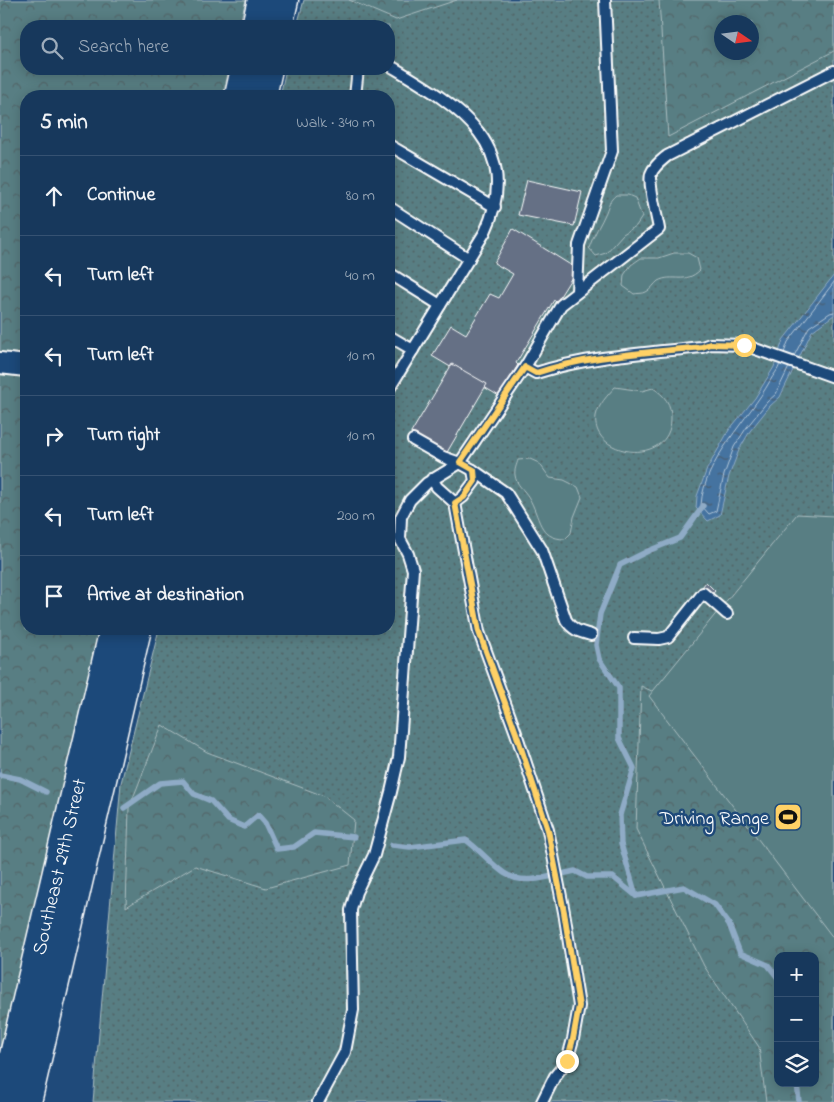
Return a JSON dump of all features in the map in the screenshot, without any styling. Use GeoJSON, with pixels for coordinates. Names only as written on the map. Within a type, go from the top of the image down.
{"type":"FeatureCollection","features":[{"type":"Feature","properties":{"kind":"main road"},"geometry":{"type":"LineString","coordinates":[[257,20],[262,0]]}},
{"type":"Feature","properties":{"kind":"main road"},"geometry":{"type":"LineString","coordinates":[[279,20],[284,0]]}},
{"type":"Feature","properties":{"kind":"main road"},"geometry":{"type":"LineString","coordinates":[[241,90],[244,75]]}},
{"type":"Feature","properties":{"kind":"main road"},"geometry":{"type":"LineString","coordinates":[[263,90],[267,75]]}},
{"type":"Feature","properties":{"kind":"main road","name":"Southeast 29th Street"},"geometry":{"type":"LineString","coordinates":[[92,773],[113,635]]}},
{"type":"Feature","properties":{"kind":"main road","name":"Southeast 29th Street"},"geometry":{"type":"LineString","coordinates":[[14,1089],[45,972],[92,773],[135,635]]}},
{"type":"Feature","properties":{"kind":"street"},"geometry":{"type":"LineString","coordinates":[[0,363],[20,365]]}},
{"type":"Feature","properties":{"kind":"lane"},"geometry":{"type":"LineString","coordinates":[[577,292],[579,245],[612,151],[605,0]]}},
{"type":"Feature","properties":{"kind":"lane"},"geometry":{"type":"LineString","coordinates":[[395,69],[446,100],[478,129],[495,163],[498,183],[495,207],[485,232],[395,379]]}},
{"type":"Feature","properties":{"kind":"lane"},"geometry":{"type":"LineString","coordinates":[[318,1102],[345,1052],[353,1010],[351,910],[356,892],[374,855],[391,792],[398,757],[413,570],[408,554],[400,539],[401,517],[410,500],[432,479],[460,462],[525,367],[561,304],[659,229],[651,186],[651,174],[659,163],[667,156],[834,71]]}},
{"type":"Feature","properties":{"kind":"lane"},"geometry":{"type":"LineString","coordinates":[[356,90],[357,75]]}},
{"type":"Feature","properties":{"kind":"lane"},"geometry":{"type":"LineString","coordinates":[[395,149],[495,207]]}},
{"type":"Feature","properties":{"kind":"lane"},"geometry":{"type":"LineString","coordinates":[[395,211],[469,259]]}},
{"type":"Feature","properties":{"kind":"lane"},"geometry":{"type":"LineString","coordinates":[[395,277],[440,305]]}},
{"type":"Feature","properties":{"kind":"lane"},"geometry":{"type":"LineString","coordinates":[[395,340],[413,350]]}},
{"type":"Feature","properties":{"kind":"lane"},"geometry":{"type":"LineString","coordinates":[[525,367],[536,373],[587,360],[702,347],[710,344],[744,345],[831,376]]}},
{"type":"Feature","properties":{"kind":"lane"},"geometry":{"type":"LineString","coordinates":[[413,440],[444,457],[460,462],[506,493],[542,550],[566,620],[570,626],[579,632],[591,635]]}},
{"type":"Feature","properties":{"kind":"lane"},"geometry":{"type":"LineString","coordinates":[[455,503],[464,497],[475,481],[474,470]]}},
{"type":"Feature","properties":{"kind":"lane"},"geometry":{"type":"LineString","coordinates":[[432,479],[436,488],[455,503],[479,632],[516,733],[548,830],[564,912],[579,1006],[567,1061],[555,1076],[542,1102]]}},
{"type":"Feature","properties":{"kind":"lane"},"geometry":{"type":"LineString","coordinates":[[475,481],[491,482]]}},
{"type":"Feature","properties":{"kind":"lane"},"geometry":{"type":"LineString","coordinates":[[634,638],[659,639],[668,637],[703,593],[727,614]]}},
{"type":"Feature","properties":{"kind":"green space"},"geometry":{"type":"Polygon","coordinates":[[[0,0],[246,0],[241,20],[20,20],[20,75],[228,75],[224,90],[20,90],[20,635],[98,635],[0,1054],[0,0]]]}},
{"type":"Feature","properties":{"kind":"green space"},"geometry":{"type":"Polygon","coordinates":[[[304,0],[834,0],[834,1102],[93,1102],[121,783],[158,635],[395,635],[395,90],[281,90],[285,75],[395,75],[395,20],[299,20],[304,0]]]}},
{"type":"Feature","properties":{"kind":"green space"},"geometry":{"type":"Polygon","coordinates":[[[349,0],[457,0],[396,20],[349,0]]]}},
{"type":"Feature","properties":{"kind":"green space"},"geometry":{"type":"Polygon","coordinates":[[[659,0],[834,0],[834,51],[668,137],[659,0]]]}},
{"type":"Feature","properties":{"kind":"green space"},"geometry":{"type":"Polygon","coordinates":[[[616,195],[628,195],[635,198],[642,217],[636,226],[623,234],[606,253],[596,256],[589,248],[612,199],[616,195]]]}},
{"type":"Feature","properties":{"kind":"green space"},"geometry":{"type":"Polygon","coordinates":[[[674,253],[688,253],[697,258],[700,270],[689,277],[669,278],[658,281],[643,293],[634,294],[623,286],[624,275],[631,265],[641,258],[659,258],[674,253]]]}},
{"type":"Feature","properties":{"kind":"green space"},"geometry":{"type":"Polygon","coordinates":[[[615,387],[642,391],[653,388],[666,400],[670,409],[671,419],[667,435],[658,445],[645,450],[631,451],[617,448],[605,441],[597,430],[596,416],[601,404],[615,387]]]}},
{"type":"Feature","properties":{"kind":"green space"},"geometry":{"type":"Polygon","coordinates":[[[530,459],[539,463],[550,478],[564,480],[578,487],[582,497],[574,517],[571,533],[565,539],[556,538],[545,531],[529,498],[517,482],[515,469],[518,460],[530,459]]]}},
{"type":"Feature","properties":{"kind":"green space","name":"Driving Range"},"geometry":{"type":"Polygon","coordinates":[[[797,514],[834,516],[834,939],[649,696],[797,514]]]}},
{"type":"Feature","properties":{"kind":"green space"},"geometry":{"type":"Polygon","coordinates":[[[641,686],[709,718],[834,922],[834,1102],[766,1102],[759,1047],[704,966],[636,829],[641,686]]]}},
{"type":"Feature","properties":{"kind":"green space"},"geometry":{"type":"Polygon","coordinates":[[[162,725],[207,752],[324,796],[354,820],[350,865],[266,888],[195,866],[126,907],[129,808],[162,725]]]}},
{"type":"Feature","properties":{"kind":"water"},"geometry":{"type":"Polygon","coordinates":[[[834,275],[834,315],[812,331],[780,397],[770,406],[750,431],[739,450],[729,476],[720,515],[708,521],[696,508],[697,496],[707,469],[729,430],[755,398],[774,367],[783,340],[834,275]]]}},
{"type":"Feature","properties":{"kind":"building"},"geometry":{"type":"Polygon","coordinates":[[[527,180],[582,192],[574,226],[518,215],[527,180]]]}},
{"type":"Feature","properties":{"kind":"building"},"geometry":{"type":"Polygon","coordinates":[[[513,229],[577,269],[557,301],[554,300],[516,363],[518,365],[499,396],[432,356],[451,325],[466,334],[490,294],[499,298],[513,274],[494,263],[513,229]]]}},
{"type":"Feature","properties":{"kind":"building"},"geometry":{"type":"Polygon","coordinates":[[[452,364],[487,384],[446,454],[411,433],[452,364]]]}},
{"type":"Feature","properties":{"kind":"building"},"geometry":{"type":"Polygon","coordinates":[[[706,582],[715,591],[704,604],[695,596],[706,582]]]}},
{"type":"Feature","properties":{"kind":"waterway"},"geometry":{"type":"LineString","coordinates":[[636,896],[621,844],[620,815],[634,768],[619,738],[619,688],[599,659],[596,645],[600,614],[620,565],[680,538],[703,506]]}},
{"type":"Feature","properties":{"kind":"waterway"},"geometry":{"type":"LineString","coordinates":[[0,775],[20,779],[46,792]]}},
{"type":"Feature","properties":{"kind":"waterway"},"geometry":{"type":"LineString","coordinates":[[124,808],[160,783],[183,781],[194,794],[211,801],[228,820],[244,827],[258,815],[265,823],[277,849],[294,847],[314,833],[354,837]]}},
{"type":"Feature","properties":{"kind":"waterway"},"geometry":{"type":"LineString","coordinates":[[392,845],[410,847],[466,840],[499,869],[512,877],[530,880],[575,871],[587,877],[613,877],[636,896]]}},
{"type":"Feature","properties":{"kind":"waterway"},"geometry":{"type":"LineString","coordinates":[[636,896],[684,887],[715,905],[729,924],[740,953],[768,965],[774,973]]}},
{"type":"Feature","properties":{"kind":"waterway"},"geometry":{"type":"LineString","coordinates":[[797,1087],[799,1102]]}},
{"type":"Feature","properties":{"kind":"place","name":"Driving Range"},"geometry":{"type":"Point","coordinates":[788,817]}},
{"type":"Feature","properties":{"kind":"route"},"geometry":{"type":"LineString","coordinates":[[567,1061],[579,1006],[564,912],[548,830],[516,733],[479,632],[455,503],[464,497],[475,481],[474,470],[460,462],[525,367],[536,373],[587,360],[702,347],[710,344],[744,345]]}}]}
